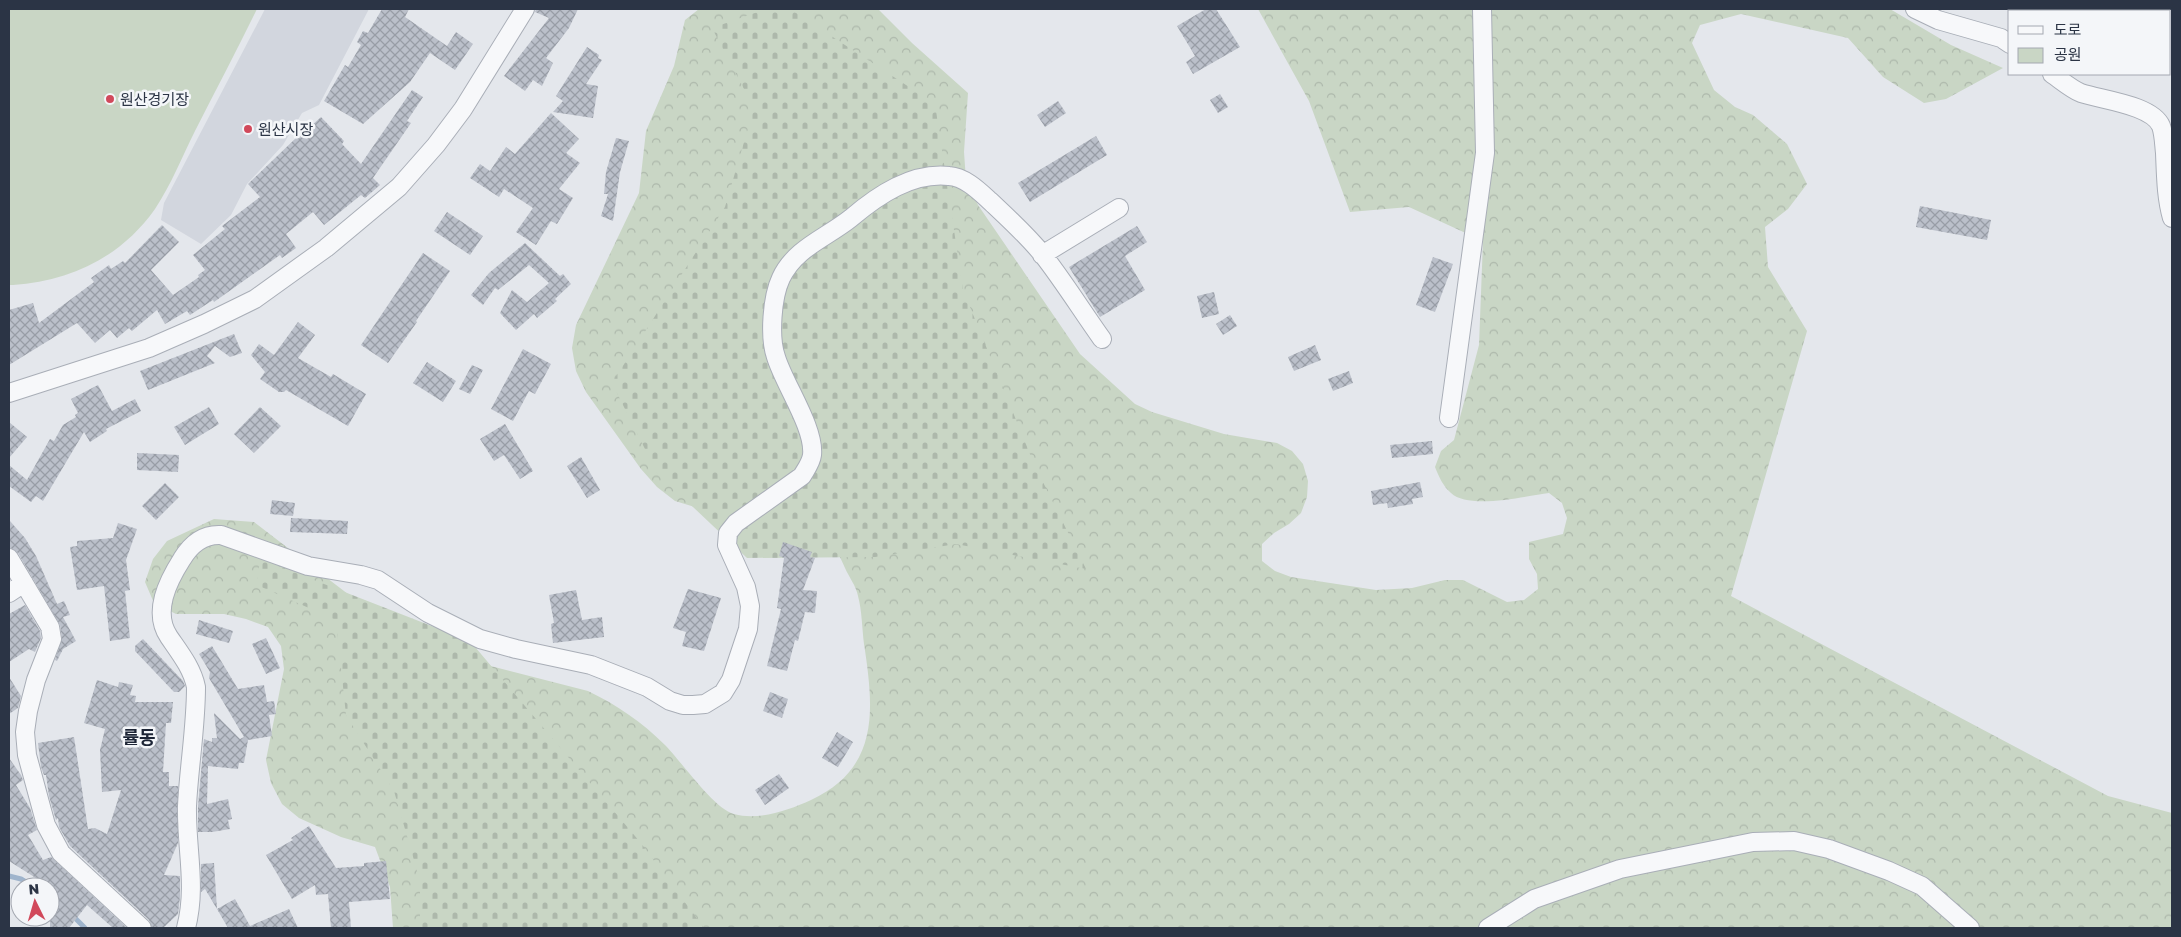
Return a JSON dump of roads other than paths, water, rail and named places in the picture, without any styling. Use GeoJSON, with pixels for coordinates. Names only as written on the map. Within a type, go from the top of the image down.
{"type":"FeatureCollection","features":[{"type":"Feature","properties":{"kind":"street"},"geometry":{"type":"LineString","coordinates":[[9,393],[149,348],[204,324],[255,298],[326,248],[398,188],[436,144],[463,110],[525,9]]}},
{"type":"Feature","properties":{"kind":"street"},"geometry":{"type":"LineString","coordinates":[[1449,418],[1485,153],[1482,9]]}},
{"type":"Feature","properties":{"kind":"street"},"geometry":{"type":"LineString","coordinates":[[1915,9],[1938,20],[2001,38],[2008,43]]}},
{"type":"Feature","properties":{"kind":"street"},"geometry":{"type":"LineString","coordinates":[[2054,75],[2079,92],[2112,103],[2130,106],[2147,112],[2155,118],[2161,126],[2168,204],[2172,218]]}},
{"type":"Feature","properties":{"kind":"street"},"geometry":{"type":"LineString","coordinates":[[186,928],[189,916],[192,873],[187,808],[196,687],[194,674],[165,630],[161,612],[171,576],[185,554],[198,540],[211,534],[222,535],[308,566],[378,580],[428,613],[480,639],[612,672],[647,687],[670,701],[683,705],[705,704],[722,693],[731,680],[748,629],[750,606],[746,587],[727,545],[728,533],[736,523],[802,476],[809,465],[812,455],[809,435],[775,356],[773,340],[774,297],[780,279],[791,260],[804,249],[834,232],[872,201],[902,184],[932,176],[958,178],[977,189],[1019,228],[1042,255],[1102,339]]}},
{"type":"Feature","properties":{"kind":"street"},"geometry":{"type":"LineString","coordinates":[[1042,255],[1119,208]]}},
{"type":"Feature","properties":{"kind":"street"},"geometry":{"type":"LineString","coordinates":[[9,558],[50,627],[52,634],[50,647],[36,680],[25,732],[28,756],[46,825],[61,854],[142,928]]}},
{"type":"Feature","properties":{"kind":"street"},"geometry":{"type":"LineString","coordinates":[[9,593],[24,583]]}},
{"type":"Feature","properties":{"kind":"street"},"geometry":{"type":"LineString","coordinates":[[1488,928],[1534,899],[1620,869],[1753,842],[1794,841],[1829,849],[1889,871],[1922,886],[1970,928]]}},
{"type":"Feature","properties":{"kind":"waterway"},"geometry":{"type":"LineString","coordinates":[[9,876],[13,877]]}},
{"type":"Feature","properties":{"kind":"waterway"},"geometry":{"type":"LineString","coordinates":[[71,914],[85,928]]}},
{"type":"Feature","properties":{"kind":"place","name":"원산경기장"},"geometry":{"type":"Point","coordinates":[110,99]}},
{"type":"Feature","properties":{"kind":"place","name":"원산시장"},"geometry":{"type":"Point","coordinates":[248,129]}},
{"type":"Feature","properties":{"kind":"district","name":"률동"},"geometry":{"type":"Point","coordinates":[139,737]}}]}
